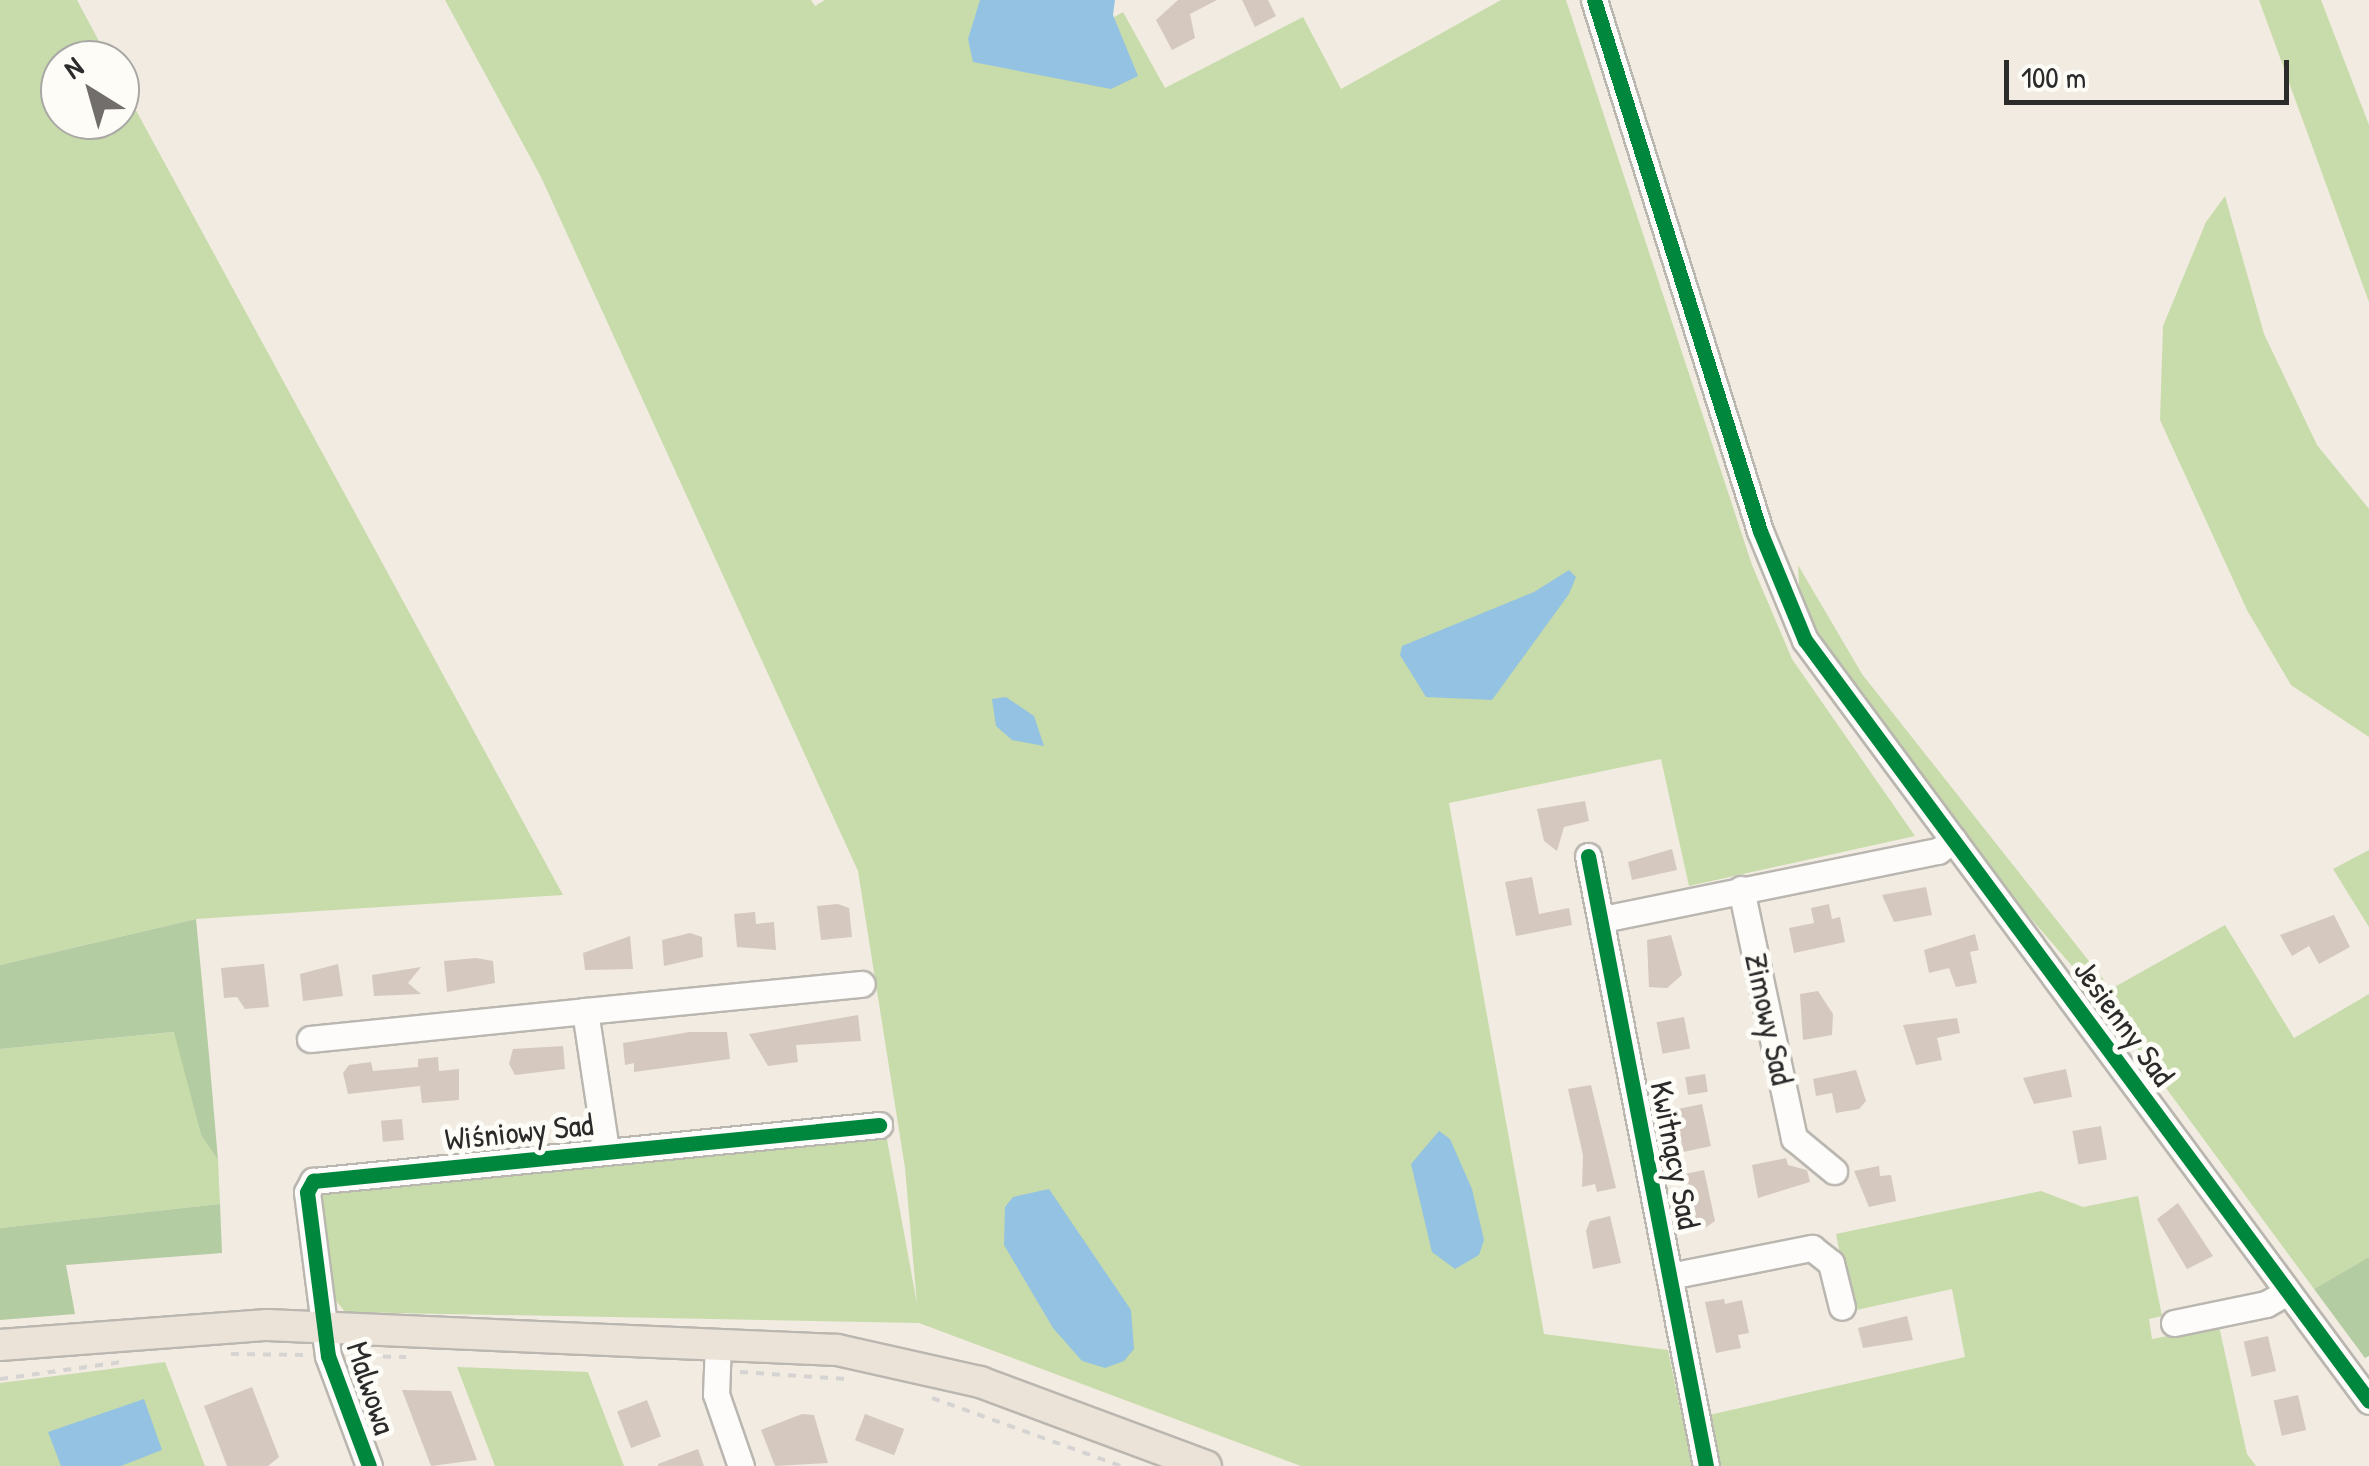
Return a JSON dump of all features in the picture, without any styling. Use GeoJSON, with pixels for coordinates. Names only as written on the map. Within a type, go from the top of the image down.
{"type":"FeatureCollection","features":[{"type":"Feature","properties":{"kind":"main road"},"geometry":{"type":"LineString","coordinates":[[0,1346],[182,1328],[326,1341],[717,1357],[898,1359],[1206,1466]]}},
{"type":"Feature","properties":{"kind":"street","name":"Jesienny Sad"},"geometry":{"type":"LineString","coordinates":[[1594,0],[1765,544],[1805,640],[2288,1292],[2364,1386]]}},
{"type":"Feature","properties":{"kind":"street"},"geometry":{"type":"LineString","coordinates":[[1603,919],[1938,851],[1953,840]]}},
{"type":"Feature","properties":{"kind":"street","name":"Kwitnący Sad"},"geometry":{"type":"LineString","coordinates":[[1588,856],[1706,1466]]}},
{"type":"Feature","properties":{"kind":"street","name":"Zimowy Sad"},"geometry":{"type":"LineString","coordinates":[[1741,889],[1794,1138],[1834,1170]]}},
{"type":"Feature","properties":{"kind":"street"},"geometry":{"type":"LineString","coordinates":[[310,1039],[862,984]]}},
{"type":"Feature","properties":{"kind":"street"},"geometry":{"type":"LineString","coordinates":[[586,1010],[606,1150]]}},
{"type":"Feature","properties":{"kind":"street","name":"Wiśniowy Sad"},"geometry":{"type":"LineString","coordinates":[[326,1341],[307,1192],[313,1182],[878,1125]]}},
{"type":"Feature","properties":{"kind":"street"},"geometry":{"type":"LineString","coordinates":[[1670,1276],[1812,1248],[1831,1263],[1842,1306]]}},
{"type":"Feature","properties":{"kind":"street"},"geometry":{"type":"LineString","coordinates":[[2174,1323],[2266,1304],[2288,1292]]}},
{"type":"Feature","properties":{"kind":"street","name":"Malwowa"},"geometry":{"type":"LineString","coordinates":[[326,1341],[368,1466]]}},
{"type":"Feature","properties":{"kind":"street"},"geometry":{"type":"LineString","coordinates":[[717,1357],[720,1411],[741,1466]]}},
{"type":"Feature","properties":{"kind":"path"},"geometry":{"type":"LineString","coordinates":[[228,1354],[326,1341],[423,1358]]}},
{"type":"Feature","properties":{"kind":"path"},"geometry":{"type":"LineString","coordinates":[[717,1357],[852,1379]]}},
{"type":"Feature","properties":{"kind":"path"},"geometry":{"type":"LineString","coordinates":[[0,1379],[132,1361]]}},
{"type":"Feature","properties":{"kind":"path"},"geometry":{"type":"LineString","coordinates":[[926,1396],[1121,1466]]}},
{"type":"Feature","properties":{"kind":"green space"},"geometry":{"type":"Polygon","coordinates":[[[0,0],[77,0],[98,40],[40,40],[40,140],[140,140],[140,118],[563,895],[196,919],[0,965],[0,0]]]}},
{"type":"Feature","properties":{"kind":"green space"},"geometry":{"type":"Polygon","coordinates":[[[445,0],[811,0],[815,6],[825,0],[1099,0],[1111,19],[1123,12],[1165,88],[1303,17],[1341,89],[1501,0],[1566,0],[1752,565],[1792,659],[1915,836],[1689,886],[1661,759],[1449,803],[1544,1334],[1668,1350],[1692,1466],[1301,1466],[919,1323],[345,1312],[333,1297],[321,1197],[330,1187],[886,1134],[917,1304],[905,1168],[858,871],[541,177],[445,0]]]}},
{"type":"Feature","properties":{"kind":"green space"},"geometry":{"type":"Polygon","coordinates":[[[2259,0],[2321,0],[2369,125],[2369,302],[2259,0]]]}},
{"type":"Feature","properties":{"kind":"green space"},"geometry":{"type":"Polygon","coordinates":[[[2225,196],[2264,334],[2317,445],[2369,509],[2369,737],[2291,685],[2247,610],[2160,420],[2163,326],[2206,222],[2225,196]]]}},
{"type":"Feature","properties":{"kind":"green space"},"geometry":{"type":"Polygon","coordinates":[[[1798,565],[1862,674],[2111,989],[2225,925],[2294,1038],[2369,994],[2369,1257],[2314,1289],[2099,997],[2014,899],[1836,666],[1800,600],[1798,565]]]}},
{"type":"Feature","properties":{"kind":"green space"},"geometry":{"type":"Polygon","coordinates":[[[2369,850],[2369,927],[2333,869],[2369,850]]]}},
{"type":"Feature","properties":{"kind":"green space"},"geometry":{"type":"Polygon","coordinates":[[[196,919],[218,1160],[201,1135],[174,1032],[0,1049],[0,965],[196,919]]]}},
{"type":"Feature","properties":{"kind":"green space"},"geometry":{"type":"Polygon","coordinates":[[[175,1032],[201,1135],[218,1160],[220,1204],[0,1228],[0,1049],[175,1032]]]}},
{"type":"Feature","properties":{"kind":"green space"},"geometry":{"type":"Polygon","coordinates":[[[2041,1191],[2083,1207],[2138,1196],[2162,1316],[2149,1319],[2152,1339],[2219,1326],[2247,1454],[2256,1466],[1718,1466],[1709,1415],[1965,1357],[1952,1289],[1852,1311],[1836,1234],[2041,1191]]]}},
{"type":"Feature","properties":{"kind":"green space"},"geometry":{"type":"Polygon","coordinates":[[[220,1204],[222,1253],[66,1265],[75,1314],[0,1320],[0,1228],[220,1204]]]}},
{"type":"Feature","properties":{"kind":"green space"},"geometry":{"type":"Polygon","coordinates":[[[2369,1257],[2369,1356],[2365,1358],[2314,1289],[2369,1257]]]}},
{"type":"Feature","properties":{"kind":"green space"},"geometry":{"type":"Polygon","coordinates":[[[165,1362],[205,1466],[0,1466],[0,1383],[165,1362]]]}},
{"type":"Feature","properties":{"kind":"green space"},"geometry":{"type":"Polygon","coordinates":[[[457,1367],[588,1372],[624,1466],[495,1466],[457,1367]]]}},
{"type":"Feature","properties":{"kind":"water"},"geometry":{"type":"Polygon","coordinates":[[[980,0],[1115,0],[1113,15],[1138,76],[1111,89],[973,62],[968,39],[980,0]]]}},
{"type":"Feature","properties":{"kind":"water"},"geometry":{"type":"Polygon","coordinates":[[[1569,570],[1576,577],[1569,594],[1492,700],[1426,697],[1400,655],[1402,646],[1534,592],[1569,570]]]}},
{"type":"Feature","properties":{"kind":"water"},"geometry":{"type":"Polygon","coordinates":[[[1006,697],[1034,716],[1044,746],[1012,740],[996,726],[992,699],[1006,697]]]}},
{"type":"Feature","properties":{"kind":"water"},"geometry":{"type":"Polygon","coordinates":[[[1439,1131],[1450,1139],[1472,1189],[1484,1240],[1479,1255],[1455,1269],[1432,1252],[1411,1164],[1439,1131]]]}},
{"type":"Feature","properties":{"kind":"water"},"geometry":{"type":"Polygon","coordinates":[[[1049,1189],[1131,1310],[1134,1349],[1124,1361],[1105,1368],[1082,1361],[1053,1328],[1004,1245],[1005,1207],[1013,1197],[1049,1189]]]}},
{"type":"Feature","properties":{"kind":"water"},"geometry":{"type":"Polygon","coordinates":[[[144,1399],[162,1450],[121,1466],[61,1466],[48,1432],[144,1399]]]}},
{"type":"Feature","properties":{"kind":"building"},"geometry":{"type":"Polygon","coordinates":[[[1178,0],[1217,0],[1190,14],[1195,38],[1172,50],[1156,20],[1178,0]]]}},
{"type":"Feature","properties":{"kind":"building"},"geometry":{"type":"Polygon","coordinates":[[[1242,0],[1268,0],[1276,16],[1255,27],[1242,0]]]}},
{"type":"Feature","properties":{"kind":"building"},"geometry":{"type":"Polygon","coordinates":[[[1585,801],[1589,821],[1564,827],[1557,851],[1544,841],[1537,809],[1585,801]]]}},
{"type":"Feature","properties":{"kind":"building"},"geometry":{"type":"Polygon","coordinates":[[[1672,849],[1677,870],[1632,880],[1628,862],[1672,849]]]}},
{"type":"Feature","properties":{"kind":"building"},"geometry":{"type":"Polygon","coordinates":[[[1532,877],[1539,914],[1569,908],[1572,925],[1516,936],[1505,882],[1532,877]]]}},
{"type":"Feature","properties":{"kind":"building"},"geometry":{"type":"Polygon","coordinates":[[[1926,887],[1932,915],[1894,922],[1882,895],[1926,887]]]}},
{"type":"Feature","properties":{"kind":"building"},"geometry":{"type":"Polygon","coordinates":[[[838,904],[849,908],[852,937],[821,940],[817,906],[838,904]]]}},
{"type":"Feature","properties":{"kind":"building"},"geometry":{"type":"Polygon","coordinates":[[[1829,904],[1832,919],[1840,917],[1845,942],[1794,953],[1789,928],[1814,923],[1811,908],[1829,904]]]}},
{"type":"Feature","properties":{"kind":"building"},"geometry":{"type":"Polygon","coordinates":[[[755,912],[756,924],[774,922],[776,950],[737,947],[734,914],[755,912]]]}},
{"type":"Feature","properties":{"kind":"building"},"geometry":{"type":"Polygon","coordinates":[[[2334,915],[2350,947],[2319,964],[2309,946],[2292,956],[2280,935],[2334,915]]]}},
{"type":"Feature","properties":{"kind":"building"},"geometry":{"type":"Polygon","coordinates":[[[690,933],[702,937],[703,957],[664,966],[662,940],[690,933]]]}},
{"type":"Feature","properties":{"kind":"building"},"geometry":{"type":"Polygon","coordinates":[[[1975,934],[1979,950],[1970,952],[1977,983],[1956,987],[1949,968],[1929,973],[1924,950],[1975,934]]]}},
{"type":"Feature","properties":{"kind":"building"},"geometry":{"type":"Polygon","coordinates":[[[1671,935],[1682,975],[1667,988],[1649,987],[1647,940],[1671,935]]]}},
{"type":"Feature","properties":{"kind":"building"},"geometry":{"type":"Polygon","coordinates":[[[630,936],[633,969],[585,970],[583,953],[630,936]]]}},
{"type":"Feature","properties":{"kind":"building"},"geometry":{"type":"Polygon","coordinates":[[[444,961],[493,961],[495,983],[447,992],[444,961]]]}},
{"type":"Feature","properties":{"kind":"building"},"geometry":{"type":"Polygon","coordinates":[[[264,964],[269,1007],[245,1009],[237,997],[224,998],[221,968],[264,964]]]}},
{"type":"Feature","properties":{"kind":"building"},"geometry":{"type":"Polygon","coordinates":[[[338,964],[343,996],[303,1001],[300,974],[338,964]]]}},
{"type":"Feature","properties":{"kind":"building"},"geometry":{"type":"Polygon","coordinates":[[[421,967],[408,983],[421,994],[374,996],[372,975],[421,967]]]}},
{"type":"Feature","properties":{"kind":"building"},"geometry":{"type":"Polygon","coordinates":[[[1818,991],[1833,1014],[1832,1035],[1803,1040],[1800,994],[1818,991]]]}},
{"type":"Feature","properties":{"kind":"building"},"geometry":{"type":"Polygon","coordinates":[[[858,1015],[861,1041],[796,1045],[798,1062],[768,1066],[749,1034],[858,1015]]]}},
{"type":"Feature","properties":{"kind":"building"},"geometry":{"type":"Polygon","coordinates":[[[1684,1017],[1690,1048],[1663,1054],[1657,1022],[1684,1017]]]}},
{"type":"Feature","properties":{"kind":"building"},"geometry":{"type":"Polygon","coordinates":[[[1957,1018],[1960,1033],[1937,1038],[1942,1060],[1916,1065],[1903,1025],[1957,1018]]]}},
{"type":"Feature","properties":{"kind":"building"},"geometry":{"type":"Polygon","coordinates":[[[690,1032],[727,1032],[730,1059],[634,1072],[634,1063],[625,1065],[623,1043],[690,1032]]]}},
{"type":"Feature","properties":{"kind":"building"},"geometry":{"type":"Polygon","coordinates":[[[563,1046],[565,1069],[515,1075],[509,1064],[513,1049],[563,1046]]]}},
{"type":"Feature","properties":{"kind":"building"},"geometry":{"type":"Polygon","coordinates":[[[438,1057],[439,1071],[459,1069],[459,1100],[422,1103],[420,1086],[348,1094],[343,1073],[349,1065],[371,1062],[373,1071],[418,1067],[418,1059],[438,1057]]]}},
{"type":"Feature","properties":{"kind":"building"},"geometry":{"type":"Polygon","coordinates":[[[2066,1069],[2072,1097],[2034,1104],[2023,1078],[2066,1069]]]}},
{"type":"Feature","properties":{"kind":"building"},"geometry":{"type":"Polygon","coordinates":[[[1856,1070],[1866,1101],[1859,1109],[1836,1113],[1832,1093],[1816,1096],[1813,1079],[1856,1070]]]}},
{"type":"Feature","properties":{"kind":"building"},"geometry":{"type":"Polygon","coordinates":[[[1705,1074],[1708,1092],[1688,1095],[1685,1077],[1705,1074]]]}},
{"type":"Feature","properties":{"kind":"building"},"geometry":{"type":"Polygon","coordinates":[[[1591,1085],[1616,1188],[1597,1192],[1595,1184],[1582,1187],[1583,1155],[1568,1089],[1591,1085]]]}},
{"type":"Feature","properties":{"kind":"building"},"geometry":{"type":"Polygon","coordinates":[[[1702,1104],[1711,1146],[1684,1152],[1675,1110],[1702,1104]]]}},
{"type":"Feature","properties":{"kind":"building"},"geometry":{"type":"Polygon","coordinates":[[[402,1119],[404,1140],[383,1142],[381,1121],[402,1119]]]}},
{"type":"Feature","properties":{"kind":"building"},"geometry":{"type":"Polygon","coordinates":[[[2101,1126],[2107,1159],[2078,1165],[2072,1131],[2101,1126]]]}},
{"type":"Feature","properties":{"kind":"building"},"geometry":{"type":"Polygon","coordinates":[[[1786,1158],[1788,1165],[1807,1170],[1810,1182],[1758,1198],[1752,1165],[1786,1158]]]}},
{"type":"Feature","properties":{"kind":"building"},"geometry":{"type":"Polygon","coordinates":[[[1879,1166],[1880,1176],[1891,1175],[1896,1201],[1869,1207],[1854,1171],[1879,1166]]]}},
{"type":"Feature","properties":{"kind":"building"},"geometry":{"type":"Polygon","coordinates":[[[1704,1170],[1715,1221],[1705,1228],[1693,1225],[1685,1174],[1704,1170]]]}},
{"type":"Feature","properties":{"kind":"building"},"geometry":{"type":"Polygon","coordinates":[[[2178,1203],[2213,1256],[2187,1269],[2157,1219],[2178,1203]]]}},
{"type":"Feature","properties":{"kind":"building"},"geometry":{"type":"Polygon","coordinates":[[[1610,1216],[1621,1263],[1593,1269],[1586,1231],[1590,1221],[1610,1216]]]}},
{"type":"Feature","properties":{"kind":"building"},"geometry":{"type":"Polygon","coordinates":[[[1724,1299],[1725,1304],[1742,1300],[1749,1333],[1738,1335],[1741,1348],[1716,1353],[1705,1302],[1724,1299]]]}},
{"type":"Feature","properties":{"kind":"building"},"geometry":{"type":"Polygon","coordinates":[[[1907,1316],[1913,1340],[1863,1348],[1858,1328],[1907,1316]]]}},
{"type":"Feature","properties":{"kind":"building"},"geometry":{"type":"Polygon","coordinates":[[[2268,1336],[2276,1371],[2252,1377],[2244,1342],[2268,1336]]]}},
{"type":"Feature","properties":{"kind":"building"},"geometry":{"type":"Polygon","coordinates":[[[252,1387],[279,1457],[268,1466],[227,1466],[204,1406],[252,1387]]]}},
{"type":"Feature","properties":{"kind":"building"},"geometry":{"type":"Polygon","coordinates":[[[402,1390],[451,1391],[477,1460],[431,1466],[402,1390]]]}},
{"type":"Feature","properties":{"kind":"building"},"geometry":{"type":"Polygon","coordinates":[[[2298,1395],[2306,1430],[2282,1436],[2274,1401],[2298,1395]]]}},
{"type":"Feature","properties":{"kind":"building"},"geometry":{"type":"Polygon","coordinates":[[[647,1400],[661,1436],[631,1448],[617,1411],[647,1400]]]}},
{"type":"Feature","properties":{"kind":"building"},"geometry":{"type":"Polygon","coordinates":[[[802,1414],[814,1415],[828,1463],[775,1466],[761,1430],[802,1414]]]}},
{"type":"Feature","properties":{"kind":"building"},"geometry":{"type":"Polygon","coordinates":[[[865,1414],[904,1429],[894,1455],[855,1440],[865,1414]]]}},
{"type":"Feature","properties":{"kind":"building"},"geometry":{"type":"Polygon","coordinates":[[[698,1449],[704,1466],[658,1466],[658,1464],[698,1449]]]}},
{"type":"Feature","properties":{"kind":"cycle path"},"geometry":{"type":"LineString","coordinates":[[1594,0],[1760,531],[1805,640],[2369,1401]]}},
{"type":"Feature","properties":{"kind":"cycle path"},"geometry":{"type":"LineString","coordinates":[[1588,856],[1706,1466]]}},
{"type":"Feature","properties":{"kind":"cycle path"},"geometry":{"type":"LineString","coordinates":[[369,1466],[328,1356],[307,1192],[313,1181],[879,1125]]}}]}
